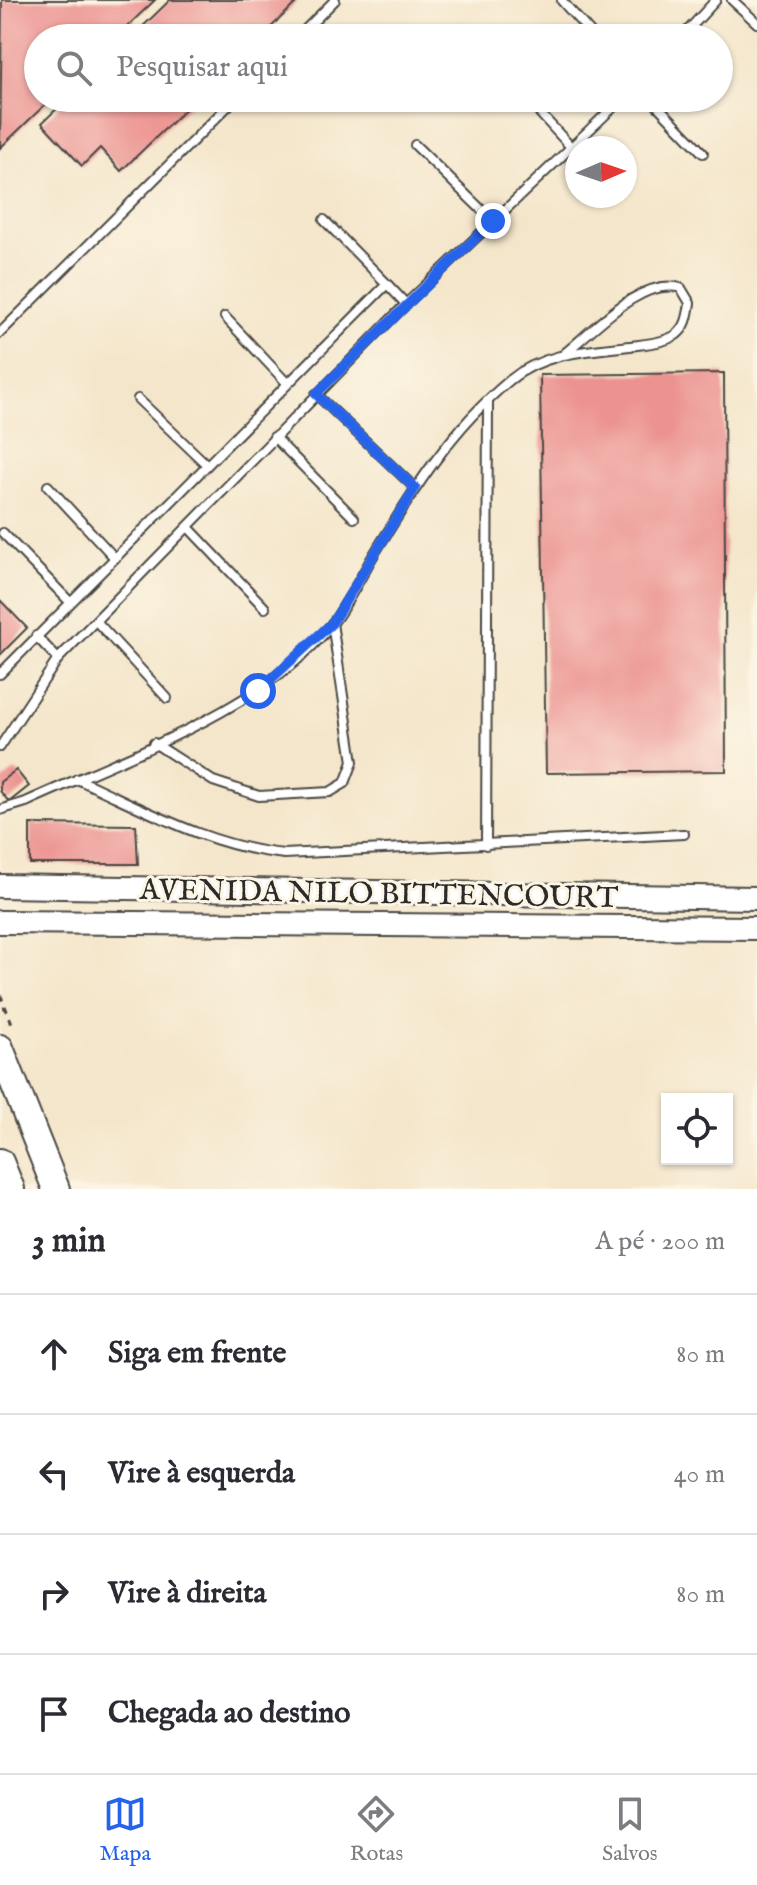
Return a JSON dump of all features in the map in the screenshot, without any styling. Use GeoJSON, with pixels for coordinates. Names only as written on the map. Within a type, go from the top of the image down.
{"type":"FeatureCollection","features":[{"type":"Feature","properties":{"kind":"main road"},"geometry":{"type":"LineString","coordinates":[[0,1048],[56,1189]]}},
{"type":"Feature","properties":{"kind":"main road"},"geometry":{"type":"LineString","coordinates":[[0,1162],[11,1189]]}},
{"type":"Feature","properties":{"kind":"street","name":"AVENIDA NILO BITTENCOURT"},"geometry":{"type":"LineString","coordinates":[[0,886],[757,898]]}},
{"type":"Feature","properties":{"kind":"street","name":"AVENIDA NILO BITTENCOURT"},"geometry":{"type":"LineString","coordinates":[[0,922],[29,919],[757,928]]}},
{"type":"Feature","properties":{"kind":"lane"},"geometry":{"type":"LineString","coordinates":[[311,24],[335,0]]}},
{"type":"Feature","properties":{"kind":"lane"},"geometry":{"type":"LineString","coordinates":[[694,24],[716,0]]}},
{"type":"Feature","properties":{"kind":"lane"},"geometry":{"type":"LineString","coordinates":[[732,0],[757,23]]}},
{"type":"Feature","properties":{"kind":"lane"},"geometry":{"type":"LineString","coordinates":[[562,1],[583,24]]}},
{"type":"Feature","properties":{"kind":"lane"},"geometry":{"type":"LineString","coordinates":[[0,333],[222,112]]}},
{"type":"Feature","properties":{"kind":"lane"},"geometry":{"type":"LineString","coordinates":[[539,112],[565,140]]}},
{"type":"Feature","properties":{"kind":"lane"},"geometry":{"type":"LineString","coordinates":[[583,136],[608,112]]}},
{"type":"Feature","properties":{"kind":"lane"},"geometry":{"type":"LineString","coordinates":[[663,112],[703,153]]}},
{"type":"Feature","properties":{"kind":"lane"},"geometry":{"type":"LineString","coordinates":[[415,145],[493,221]]}},
{"type":"Feature","properties":{"kind":"lane"},"geometry":{"type":"LineString","coordinates":[[0,747],[58,659],[406,304],[565,153]]}},
{"type":"Feature","properties":{"kind":"lane"},"geometry":{"type":"LineString","coordinates":[[324,220],[406,304]]}},
{"type":"Feature","properties":{"kind":"lane"},"geometry":{"type":"LineString","coordinates":[[0,810],[77,779],[258,691],[332,623],[415,488],[447,444],[488,401],[531,366],[565,353],[654,343],[678,334],[688,321],[690,303],[681,288],[665,283],[646,288],[565,353]]}},
{"type":"Feature","properties":{"kind":"lane"},"geometry":{"type":"LineString","coordinates":[[0,674],[205,463],[387,284]]}},
{"type":"Feature","properties":{"kind":"lane"},"geometry":{"type":"LineString","coordinates":[[225,317],[286,382]]}},
{"type":"Feature","properties":{"kind":"lane"},"geometry":{"type":"LineString","coordinates":[[316,394],[415,488]]}},
{"type":"Feature","properties":{"kind":"lane"},"geometry":{"type":"LineString","coordinates":[[138,399],[205,463]]}},
{"type":"Feature","properties":{"kind":"lane"},"geometry":{"type":"LineString","coordinates":[[486,845],[488,401]]}},
{"type":"Feature","properties":{"kind":"lane"},"geometry":{"type":"LineString","coordinates":[[274,437],[354,518]]}},
{"type":"Feature","properties":{"kind":"lane"},"geometry":{"type":"LineString","coordinates":[[48,486],[113,556]]}},
{"type":"Feature","properties":{"kind":"lane"},"geometry":{"type":"LineString","coordinates":[[188,527],[265,608]]}},
{"type":"Feature","properties":{"kind":"lane"},"geometry":{"type":"LineString","coordinates":[[3,533],[69,601]]}},
{"type":"Feature","properties":{"kind":"lane"},"geometry":{"type":"LineString","coordinates":[[96,621],[167,698]]}},
{"type":"Feature","properties":{"kind":"lane"},"geometry":{"type":"LineString","coordinates":[[154,743],[213,781],[259,796],[330,792],[345,783],[353,762],[332,623]]}},
{"type":"Feature","properties":{"kind":"lane"},"geometry":{"type":"LineString","coordinates":[[36,636],[58,659]]}},
{"type":"Feature","properties":{"kind":"lane"},"geometry":{"type":"LineString","coordinates":[[77,779],[208,838],[244,850],[284,854],[684,834]]}},
{"type":"Feature","properties":{"kind":"building"},"geometry":{"type":"Polygon","coordinates":[[[2,0],[155,0],[130,24],[24,24],[24,112],[37,112],[0,148],[2,0]]]}},
{"type":"Feature","properties":{"kind":"building"},"geometry":{"type":"Polygon","coordinates":[[[170,0],[299,0],[274,24],[145,24],[170,0]]]}},
{"type":"Feature","properties":{"kind":"building"},"geometry":{"type":"Polygon","coordinates":[[[53,112],[182,112],[121,171],[100,148],[82,166],[42,123],[53,112]]]}},
{"type":"Feature","properties":{"kind":"building"},"geometry":{"type":"Polygon","coordinates":[[[724,373],[726,771],[546,773],[540,375],[724,373]]]}},
{"type":"Feature","properties":{"kind":"building"},"geometry":{"type":"Polygon","coordinates":[[[0,600],[27,628],[0,655],[0,600]]]}},
{"type":"Feature","properties":{"kind":"building"},"geometry":{"type":"Polygon","coordinates":[[[16,770],[29,786],[9,802],[0,791],[0,782],[16,770]]]}},
{"type":"Feature","properties":{"kind":"building"},"geometry":{"type":"Polygon","coordinates":[[[30,824],[136,825],[138,864],[30,864],[30,824]]]}},
{"type":"Feature","properties":{"kind":"route"},"geometry":{"type":"LineString","coordinates":[[258,691],[304,652],[332,623],[415,488],[316,394],[493,221]]}}]}
